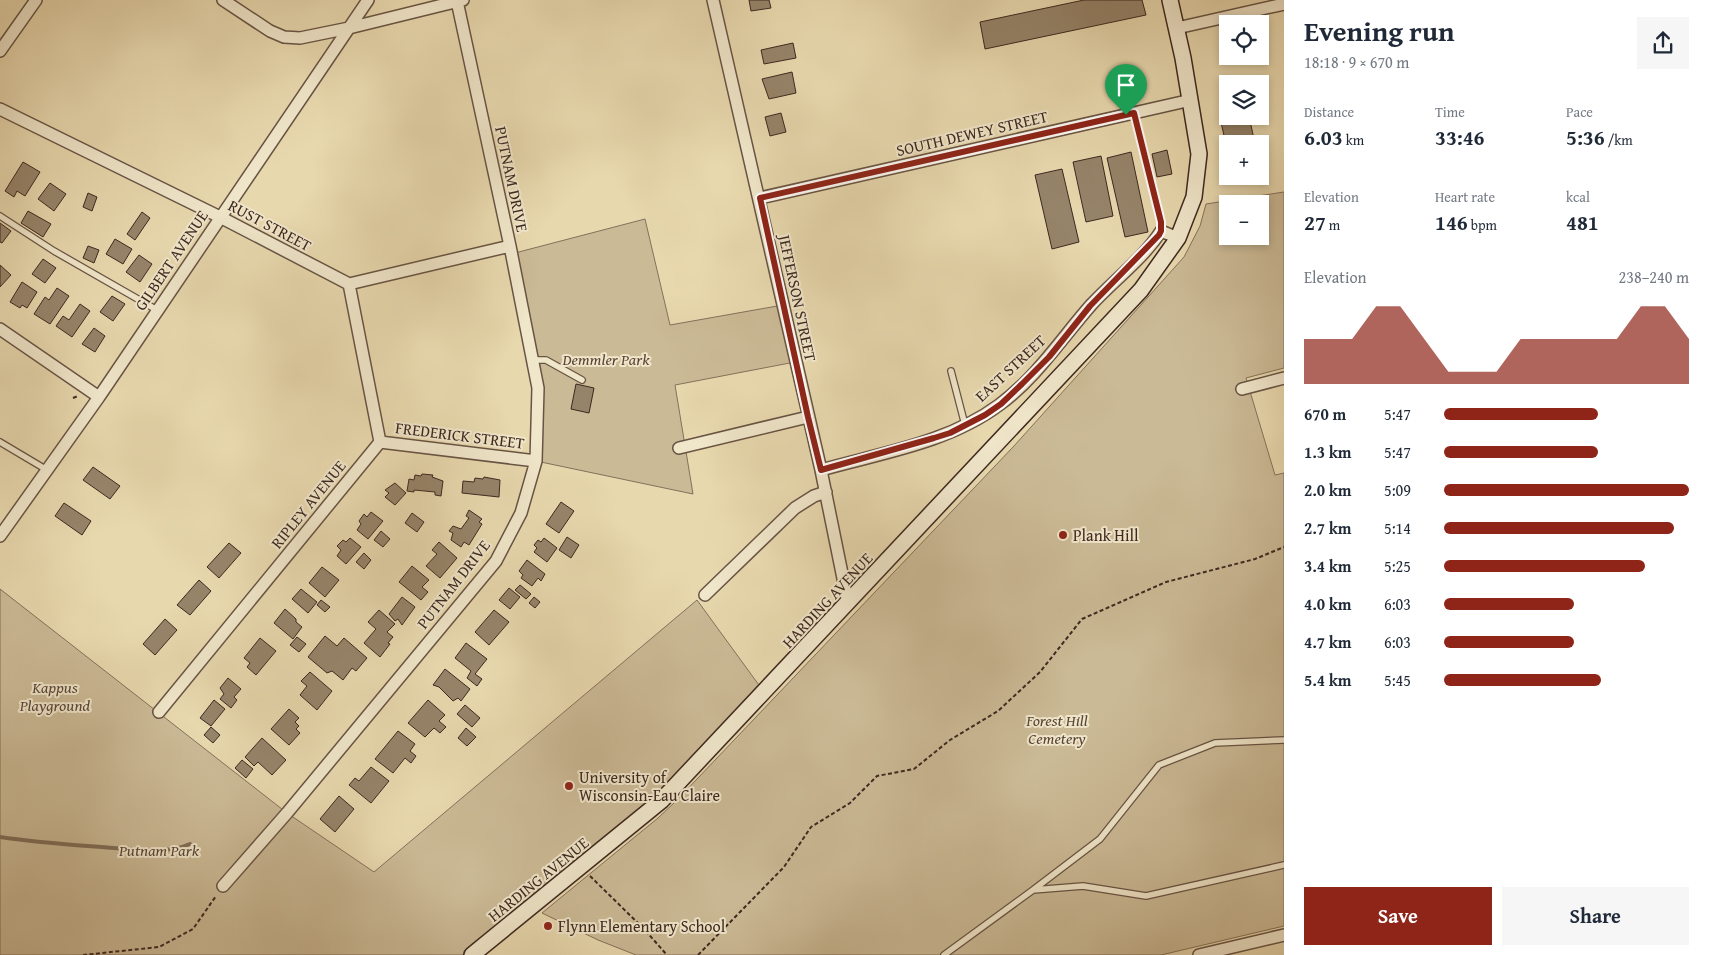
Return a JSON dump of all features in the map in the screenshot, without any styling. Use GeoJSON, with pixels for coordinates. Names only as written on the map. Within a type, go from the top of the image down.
{"type":"FeatureCollection","features":[{"type":"Feature","properties":{"kind":"main road","name":"HARDING AVENUE"},"geometry":{"type":"LineString","coordinates":[[472,955],[661,801],[1141,290],[1178,238],[1194,197],[1199,154],[1177,28],[1170,0]]}},
{"type":"Feature","properties":{"kind":"street"},"geometry":{"type":"LineString","coordinates":[[0,51],[36,0]]}},
{"type":"Feature","properties":{"kind":"street"},"geometry":{"type":"LineString","coordinates":[[224,0],[270,31],[284,37],[300,38],[460,1]]}},
{"type":"Feature","properties":{"kind":"street","name":"GILBERT AVENUE"},"geometry":{"type":"LineString","coordinates":[[0,536],[99,397],[368,0]]}},
{"type":"Feature","properties":{"kind":"street","name":"JEFFERSON STREET"},"geometry":{"type":"LineString","coordinates":[[713,0],[826,492],[848,603]]}},
{"type":"Feature","properties":{"kind":"street","name":"PUTNAM DRIVE"},"geometry":{"type":"LineString","coordinates":[[223,886],[287,813],[496,561],[521,513],[536,461],[538,388],[460,1]]}},
{"type":"Feature","properties":{"kind":"street"},"geometry":{"type":"LineString","coordinates":[[1177,28],[1284,4]]}},
{"type":"Feature","properties":{"kind":"street","name":"SOUTH DEWEY STREET"},"geometry":{"type":"LineString","coordinates":[[760,198],[1190,100]]}},
{"type":"Feature","properties":{"kind":"street","name":"RUST STREET"},"geometry":{"type":"LineString","coordinates":[[0,109],[220,217],[349,284]]}},
{"type":"Feature","properties":{"kind":"street"},"geometry":{"type":"LineString","coordinates":[[1161,231],[1178,238]]}},
{"type":"Feature","properties":{"kind":"street","name":"EAST STREET"},"geometry":{"type":"LineString","coordinates":[[821,470],[934,438],[965,425],[1001,404],[1049,357],[1090,306],[1149,246],[1161,231]]}},
{"type":"Feature","properties":{"kind":"street"},"geometry":{"type":"LineString","coordinates":[[380,442],[349,284],[510,246]]}},
{"type":"Feature","properties":{"kind":"street"},"geometry":{"type":"LineString","coordinates":[[0,329],[99,397]]}},
{"type":"Feature","properties":{"kind":"street"},"geometry":{"type":"LineString","coordinates":[[1242,389],[1284,378]]}},
{"type":"Feature","properties":{"kind":"street"},"geometry":{"type":"LineString","coordinates":[[679,448],[808,417]]}},
{"type":"Feature","properties":{"kind":"street","name":"FREDERICK STREET"},"geometry":{"type":"LineString","coordinates":[[380,442],[536,461]]}},
{"type":"Feature","properties":{"kind":"street","name":"RIPLEY AVENUE"},"geometry":{"type":"LineString","coordinates":[[159,712],[380,442]]}},
{"type":"Feature","properties":{"kind":"street"},"geometry":{"type":"LineString","coordinates":[[705,595],[795,508],[814,496],[826,492]]}},
{"type":"Feature","properties":{"kind":"street"},"geometry":{"type":"LineString","coordinates":[[1199,955],[1240,950],[1284,935]]}},
{"type":"Feature","properties":{"kind":"lane"},"geometry":{"type":"LineString","coordinates":[[1134,113],[1161,222],[1161,231]]}},
{"type":"Feature","properties":{"kind":"lane"},"geometry":{"type":"LineString","coordinates":[[0,216],[54,251],[157,310]]}},
{"type":"Feature","properties":{"kind":"lane"},"geometry":{"type":"LineString","coordinates":[[532,360],[546,360],[582,380]]}},
{"type":"Feature","properties":{"kind":"lane"},"geometry":{"type":"LineString","coordinates":[[951,371],[965,425]]}},
{"type":"Feature","properties":{"kind":"lane"},"geometry":{"type":"LineString","coordinates":[[0,442],[47,470]]}},
{"type":"Feature","properties":{"kind":"lane"},"geometry":{"type":"LineString","coordinates":[[944,955],[1100,839],[1159,765],[1215,743],[1284,740]]}},
{"type":"Feature","properties":{"kind":"lane"},"geometry":{"type":"LineString","coordinates":[[1033,890],[1084,886],[1146,896],[1284,865]]}},
{"type":"Feature","properties":{"kind":"path"},"geometry":{"type":"LineString","coordinates":[[698,955],[784,867],[811,827],[850,803],[877,776],[914,768],[950,740],[998,711],[1040,672],[1082,619],[1166,582],[1255,559],[1284,547]]}},
{"type":"Feature","properties":{"kind":"path"},"geometry":{"type":"LineString","coordinates":[[581,866],[644,929],[667,955]]}},
{"type":"Feature","properties":{"kind":"path"},"geometry":{"type":"LineString","coordinates":[[83,955],[159,947],[193,928],[223,886]]}},
{"type":"Feature","properties":{"kind":"green space","name":"Forest Hill Cemetery"},"geometry":{"type":"Polygon","coordinates":[[[1284,192],[1284,368],[1246,378],[1275,475],[1284,473],[1284,926],[1161,955],[636,955],[598,940],[542,913],[658,818],[677,800],[1014,446],[1184,257],[1200,226],[1206,204],[1219,202],[1219,245],[1269,245],[1269,195],[1264,195],[1284,192]]]}},
{"type":"Feature","properties":{"kind":"green space","name":"Demmler Park"},"geometry":{"type":"Polygon","coordinates":[[[645,219],[670,325],[783,305],[795,362],[675,385],[693,494],[536,461],[538,388],[511,254],[645,219]]]}},
{"type":"Feature","properties":{"kind":"green space","name":"Putnam Park"},"geometry":{"type":"Polygon","coordinates":[[[0,589],[287,813],[374,872],[697,600],[764,692],[661,801],[472,955],[0,955],[0,589]]]}},
{"type":"Feature","properties":{"kind":"building"},"geometry":{"type":"Polygon","coordinates":[[[749,0],[769,0],[771,8],[751,11],[749,0]]]}},
{"type":"Feature","properties":{"kind":"building"},"geometry":{"type":"Polygon","coordinates":[[[1084,0],[1142,0],[1146,15],[985,49],[980,22],[1084,0]]]}},
{"type":"Feature","properties":{"kind":"building"},"geometry":{"type":"Polygon","coordinates":[[[793,43],[796,58],[764,64],[761,50],[793,43]]]}},
{"type":"Feature","properties":{"kind":"building"},"geometry":{"type":"Polygon","coordinates":[[[792,72],[796,93],[769,99],[762,79],[792,72]]]}},
{"type":"Feature","properties":{"kind":"building"},"geometry":{"type":"Polygon","coordinates":[[[781,113],[786,132],[770,136],[765,117],[781,113]]]}},
{"type":"Feature","properties":{"kind":"building"},"geometry":{"type":"Polygon","coordinates":[[[1222,125],[1251,125],[1253,135],[1224,135],[1222,125]]]}},
{"type":"Feature","properties":{"kind":"building"},"geometry":{"type":"Polygon","coordinates":[[[1167,150],[1172,174],[1157,177],[1152,154],[1167,150]]]}},
{"type":"Feature","properties":{"kind":"building"},"geometry":{"type":"Polygon","coordinates":[[[1131,152],[1148,232],[1125,237],[1107,158],[1131,152]]]}},
{"type":"Feature","properties":{"kind":"building"},"geometry":{"type":"Polygon","coordinates":[[[1101,156],[1113,216],[1086,222],[1073,162],[1101,156]]]}},
{"type":"Feature","properties":{"kind":"building"},"geometry":{"type":"Polygon","coordinates":[[[23,162],[40,172],[25,196],[17,191],[14,197],[5,191],[23,162]]]}},
{"type":"Feature","properties":{"kind":"building"},"geometry":{"type":"Polygon","coordinates":[[[1062,169],[1079,242],[1052,249],[1035,175],[1062,169]]]}},
{"type":"Feature","properties":{"kind":"building"},"geometry":{"type":"Polygon","coordinates":[[[50,183],[66,194],[54,211],[38,199],[50,183]]]}},
{"type":"Feature","properties":{"kind":"building"},"geometry":{"type":"Polygon","coordinates":[[[88,193],[97,197],[92,211],[83,207],[88,193]]]}},
{"type":"Feature","properties":{"kind":"building"},"geometry":{"type":"Polygon","coordinates":[[[28,211],[51,224],[43,237],[21,223],[28,211]]]}},
{"type":"Feature","properties":{"kind":"building"},"geometry":{"type":"Polygon","coordinates":[[[142,212],[150,218],[135,240],[127,234],[142,212]]]}},
{"type":"Feature","properties":{"kind":"building"},"geometry":{"type":"Polygon","coordinates":[[[0,223],[11,231],[2,243],[0,242],[0,223]]]}},
{"type":"Feature","properties":{"kind":"building"},"geometry":{"type":"Polygon","coordinates":[[[115,239],[132,249],[123,264],[106,254],[115,239]]]}},
{"type":"Feature","properties":{"kind":"building"},"geometry":{"type":"Polygon","coordinates":[[[88,246],[99,250],[94,263],[83,258],[88,246]]]}},
{"type":"Feature","properties":{"kind":"building"},"geometry":{"type":"Polygon","coordinates":[[[139,255],[152,264],[140,282],[126,272],[139,255]]]}},
{"type":"Feature","properties":{"kind":"building"},"geometry":{"type":"Polygon","coordinates":[[[43,259],[56,268],[45,283],[32,274],[43,259]]]}},
{"type":"Feature","properties":{"kind":"building"},"geometry":{"type":"Polygon","coordinates":[[[0,265],[11,275],[0,287],[0,265]]]}},
{"type":"Feature","properties":{"kind":"building"},"geometry":{"type":"Polygon","coordinates":[[[22,282],[37,292],[27,308],[22,305],[20,308],[10,302],[22,282]]]}},
{"type":"Feature","properties":{"kind":"building"},"geometry":{"type":"Polygon","coordinates":[[[57,288],[69,296],[50,324],[34,314],[45,297],[49,300],[57,288]]]}},
{"type":"Feature","properties":{"kind":"building"},"geometry":{"type":"Polygon","coordinates":[[[112,296],[125,304],[113,321],[100,312],[112,296]]]}},
{"type":"Feature","properties":{"kind":"building"},"geometry":{"type":"Polygon","coordinates":[[[80,304],[90,311],[72,337],[56,326],[63,316],[69,320],[80,304]]]}},
{"type":"Feature","properties":{"kind":"building"},"geometry":{"type":"Polygon","coordinates":[[[94,328],[105,336],[95,352],[82,344],[94,328]]]}},
{"type":"Feature","properties":{"kind":"building"},"geometry":{"type":"Polygon","coordinates":[[[576,384],[594,388],[589,413],[571,409],[576,384]]]}},
{"type":"Feature","properties":{"kind":"building"},"geometry":{"type":"Polygon","coordinates":[[[93,467],[120,486],[110,499],[83,480],[93,467]]]}},
{"type":"Feature","properties":{"kind":"building"},"geometry":{"type":"Polygon","coordinates":[[[422,474],[433,475],[432,477],[443,481],[441,496],[435,495],[435,492],[407,491],[409,479],[414,480],[415,475],[421,476],[422,474]]]}},
{"type":"Feature","properties":{"kind":"building"},"geometry":{"type":"Polygon","coordinates":[[[484,477],[500,480],[499,497],[462,493],[463,481],[474,482],[475,478],[483,479],[484,477]]]}},
{"type":"Feature","properties":{"kind":"building"},"geometry":{"type":"Polygon","coordinates":[[[395,483],[406,493],[395,505],[385,497],[389,493],[385,490],[395,483]]]}},
{"type":"Feature","properties":{"kind":"building"},"geometry":{"type":"Polygon","coordinates":[[[561,502],[574,511],[559,533],[546,524],[561,502]]]}},
{"type":"Feature","properties":{"kind":"building"},"geometry":{"type":"Polygon","coordinates":[[[64,503],[91,521],[82,535],[55,516],[64,503]]]}},
{"type":"Feature","properties":{"kind":"building"},"geometry":{"type":"Polygon","coordinates":[[[469,510],[482,519],[479,522],[482,524],[469,545],[464,542],[461,547],[451,540],[453,533],[449,531],[453,526],[461,529],[469,518],[466,516],[469,510]]]}},
{"type":"Feature","properties":{"kind":"building"},"geometry":{"type":"Polygon","coordinates":[[[371,512],[383,521],[368,539],[357,530],[361,524],[359,521],[364,514],[367,517],[371,512]]]}},
{"type":"Feature","properties":{"kind":"building"},"geometry":{"type":"Polygon","coordinates":[[[412,513],[424,522],[417,532],[405,523],[412,513]]]}},
{"type":"Feature","properties":{"kind":"building"},"geometry":{"type":"Polygon","coordinates":[[[381,531],[390,539],[383,547],[374,540],[381,531]]]}},
{"type":"Feature","properties":{"kind":"building"},"geometry":{"type":"Polygon","coordinates":[[[567,537],[579,545],[571,558],[559,550],[567,537]]]}},
{"type":"Feature","properties":{"kind":"building"},"geometry":{"type":"Polygon","coordinates":[[[350,538],[361,547],[346,564],[337,556],[341,550],[337,546],[343,540],[346,542],[350,538]]]}},
{"type":"Feature","properties":{"kind":"building"},"geometry":{"type":"Polygon","coordinates":[[[544,538],[557,548],[547,562],[534,552],[537,548],[534,545],[538,540],[541,542],[544,538]]]}},
{"type":"Feature","properties":{"kind":"building"},"geometry":{"type":"Polygon","coordinates":[[[439,542],[457,558],[440,578],[426,566],[437,554],[432,550],[439,542]]]}},
{"type":"Feature","properties":{"kind":"building"},"geometry":{"type":"Polygon","coordinates":[[[229,543],[241,553],[219,578],[207,567],[229,543]]]}},
{"type":"Feature","properties":{"kind":"building"},"geometry":{"type":"Polygon","coordinates":[[[364,553],[371,560],[364,569],[356,562],[364,553]]]}},
{"type":"Feature","properties":{"kind":"building"},"geometry":{"type":"Polygon","coordinates":[[[527,560],[545,574],[541,581],[538,578],[532,586],[521,578],[523,575],[519,571],[527,560]]]}},
{"type":"Feature","properties":{"kind":"building"},"geometry":{"type":"Polygon","coordinates":[[[412,566],[429,580],[422,587],[428,592],[421,600],[399,582],[412,566]]]}},
{"type":"Feature","properties":{"kind":"building"},"geometry":{"type":"Polygon","coordinates":[[[322,567],[339,580],[325,597],[309,583],[322,567]]]}},
{"type":"Feature","properties":{"kind":"building"},"geometry":{"type":"Polygon","coordinates":[[[199,580],[211,591],[190,615],[177,605],[199,580]]]}},
{"type":"Feature","properties":{"kind":"building"},"geometry":{"type":"Polygon","coordinates":[[[520,585],[531,594],[526,599],[515,590],[520,585]]]}},
{"type":"Feature","properties":{"kind":"building"},"geometry":{"type":"Polygon","coordinates":[[[509,588],[520,597],[510,609],[499,600],[509,588]]]}},
{"type":"Feature","properties":{"kind":"building"},"geometry":{"type":"Polygon","coordinates":[[[301,589],[317,602],[308,613],[292,599],[301,589]]]}},
{"type":"Feature","properties":{"kind":"building"},"geometry":{"type":"Polygon","coordinates":[[[402,597],[415,607],[402,625],[398,619],[395,621],[389,614],[402,597]]]}},
{"type":"Feature","properties":{"kind":"building"},"geometry":{"type":"Polygon","coordinates":[[[534,597],[540,602],[535,608],[529,603],[534,597]]]}},
{"type":"Feature","properties":{"kind":"building"},"geometry":{"type":"Polygon","coordinates":[[[321,600],[330,607],[325,612],[317,605],[321,600]]]}},
{"type":"Feature","properties":{"kind":"building"},"geometry":{"type":"Polygon","coordinates":[[[285,609],[302,627],[293,639],[274,623],[285,609]]]}},
{"type":"Feature","properties":{"kind":"building"},"geometry":{"type":"Polygon","coordinates":[[[379,610],[395,624],[387,632],[393,637],[380,657],[364,643],[376,629],[368,622],[379,610]]]}},
{"type":"Feature","properties":{"kind":"building"},"geometry":{"type":"Polygon","coordinates":[[[494,610],[509,622],[489,645],[475,632],[494,610]]]}},
{"type":"Feature","properties":{"kind":"building"},"geometry":{"type":"Polygon","coordinates":[[[165,619],[177,630],[155,655],[143,644],[165,619]]]}},
{"type":"Feature","properties":{"kind":"building"},"geometry":{"type":"Polygon","coordinates":[[[325,636],[337,646],[344,638],[367,658],[356,671],[352,668],[343,680],[332,671],[327,673],[308,657],[325,636]]]}},
{"type":"Feature","properties":{"kind":"building"},"geometry":{"type":"Polygon","coordinates":[[[297,637],[306,644],[299,652],[290,645],[297,637]]]}},
{"type":"Feature","properties":{"kind":"building"},"geometry":{"type":"Polygon","coordinates":[[[260,638],[276,651],[256,675],[247,667],[250,663],[244,658],[260,638]]]}},
{"type":"Feature","properties":{"kind":"building"},"geometry":{"type":"Polygon","coordinates":[[[466,643],[487,659],[475,674],[482,679],[477,686],[467,678],[471,671],[455,658],[466,643]]]}},
{"type":"Feature","properties":{"kind":"building"},"geometry":{"type":"Polygon","coordinates":[[[445,669],[470,689],[461,701],[458,698],[453,701],[439,687],[433,685],[445,669]]]}},
{"type":"Feature","properties":{"kind":"building"},"geometry":{"type":"Polygon","coordinates":[[[310,672],[332,691],[317,710],[300,695],[307,686],[301,681],[310,672]]]}},
{"type":"Feature","properties":{"kind":"building"},"geometry":{"type":"Polygon","coordinates":[[[228,678],[241,689],[234,697],[237,700],[231,708],[220,699],[224,694],[220,688],[228,678]]]}},
{"type":"Feature","properties":{"kind":"building"},"geometry":{"type":"Polygon","coordinates":[[[214,700],[225,709],[211,726],[200,718],[214,700]]]}},
{"type":"Feature","properties":{"kind":"building"},"geometry":{"type":"Polygon","coordinates":[[[428,700],[445,715],[439,721],[446,727],[440,733],[434,728],[425,737],[408,723],[428,700]]]}},
{"type":"Feature","properties":{"kind":"building"},"geometry":{"type":"Polygon","coordinates":[[[465,705],[480,718],[472,727],[457,714],[465,705]]]}},
{"type":"Feature","properties":{"kind":"building"},"geometry":{"type":"Polygon","coordinates":[[[289,709],[299,718],[295,722],[299,726],[296,729],[300,733],[289,745],[271,729],[289,709]]]}},
{"type":"Feature","properties":{"kind":"building"},"geometry":{"type":"Polygon","coordinates":[[[211,727],[220,735],[213,743],[204,735],[211,727]]]}},
{"type":"Feature","properties":{"kind":"building"},"geometry":{"type":"Polygon","coordinates":[[[466,728],[476,737],[467,746],[458,738],[466,728]]]}},
{"type":"Feature","properties":{"kind":"building"},"geometry":{"type":"Polygon","coordinates":[[[398,731],[415,744],[410,751],[416,756],[411,763],[405,758],[393,773],[375,759],[398,731]]]}},
{"type":"Feature","properties":{"kind":"building"},"geometry":{"type":"Polygon","coordinates":[[[262,738],[286,760],[272,775],[258,762],[254,766],[245,757],[262,738]]]}},
{"type":"Feature","properties":{"kind":"building"},"geometry":{"type":"Polygon","coordinates":[[[242,760],[253,769],[246,778],[235,768],[242,760]]]}},
{"type":"Feature","properties":{"kind":"building"},"geometry":{"type":"Polygon","coordinates":[[[371,767],[389,781],[371,803],[349,785],[355,778],[359,781],[371,767]]]}},
{"type":"Feature","properties":{"kind":"building"},"geometry":{"type":"Polygon","coordinates":[[[339,796],[354,809],[335,832],[320,819],[339,796]]]}},
{"type":"Feature","properties":{"kind":"waterway"},"geometry":{"type":"LineString","coordinates":[[0,837],[57,844],[143,850],[172,849],[190,844]]}},
{"type":"Feature","properties":{"kind":"place","name":"Plank Hill"},"geometry":{"type":"Point","coordinates":[1063,535]}},
{"type":"Feature","properties":{"kind":"place","name":"University of Wisconsin-Eau Claire"},"geometry":{"type":"Point","coordinates":[569,786]}},
{"type":"Feature","properties":{"kind":"place","name":"Flynn Elementary School"},"geometry":{"type":"Point","coordinates":[548,926]}},
{"type":"Feature","properties":{"kind":"route"},"geometry":{"type":"LineString","coordinates":[[1134,113],[1161,222],[1159,235],[1090,306],[1049,357],[1001,404],[985,415],[950,433],[821,470],[760,198],[1126,115],[1134,113]]}},
{"type":"Feature","properties":{"kind":"park label","name":"Kappus Playground"},"geometry":{"type":"Point","coordinates":[55,696]}}]}
